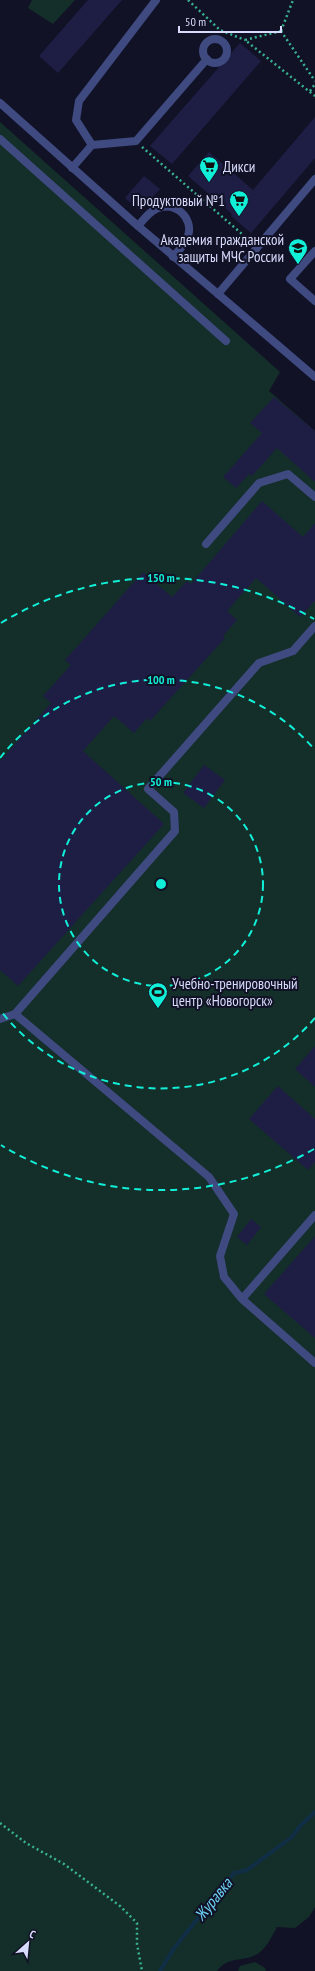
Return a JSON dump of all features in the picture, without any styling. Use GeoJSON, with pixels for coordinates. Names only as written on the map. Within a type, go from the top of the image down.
{"type":"FeatureCollection","features":[{"type":"Feature","properties":{"kind":"street"},"geometry":{"type":"LineString","coordinates":[[92,145],[76,120],[79,101],[156,0]]}},
{"type":"Feature","properties":{"kind":"street"},"geometry":{"type":"LineString","coordinates":[[72,168],[92,145],[136,141],[207,60]]}},
{"type":"Feature","properties":{"kind":"street"},"geometry":{"type":"LineString","coordinates":[[0,103],[173,257],[315,377]]}},
{"type":"Feature","properties":{"kind":"street"},"geometry":{"type":"LineString","coordinates":[[0,139],[226,341]]}},
{"type":"Feature","properties":{"kind":"street"},"geometry":{"type":"LineString","coordinates":[[218,294],[315,180]]}},
{"type":"Feature","properties":{"kind":"street"},"geometry":{"type":"LineString","coordinates":[[138,226],[155,209],[171,207],[178,210],[188,222],[190,230],[188,238],[173,257]]}},
{"type":"Feature","properties":{"kind":"street"},"geometry":{"type":"LineString","coordinates":[[315,251],[290,279],[315,301]]}},
{"type":"Feature","properties":{"kind":"street"},"geometry":{"type":"LineString","coordinates":[[206,544],[260,483],[288,474],[315,497]]}},
{"type":"Feature","properties":{"kind":"street"},"geometry":{"type":"LineString","coordinates":[[0,1019],[15,1014],[175,831],[174,812],[148,789],[259,663],[293,651],[315,626]]}},
{"type":"Feature","properties":{"kind":"street"},"geometry":{"type":"LineString","coordinates":[[15,1014],[209,1177],[234,1214],[220,1256],[224,1277],[242,1299],[315,1363]]}},
{"type":"Feature","properties":{"kind":"street"},"geometry":{"type":"LineString","coordinates":[[242,1299],[315,1215]]}},
{"type":"Feature","properties":{"kind":"path"},"geometry":{"type":"LineString","coordinates":[[188,0],[220,30],[245,40],[315,96]]}},
{"type":"Feature","properties":{"kind":"path"},"geometry":{"type":"LineString","coordinates":[[281,31],[293,0]]}},
{"type":"Feature","properties":{"kind":"path"},"geometry":{"type":"LineString","coordinates":[[245,40],[281,31]]}},
{"type":"Feature","properties":{"kind":"path"},"geometry":{"type":"LineString","coordinates":[[281,31],[315,81]]}},
{"type":"Feature","properties":{"kind":"path"},"geometry":{"type":"LineString","coordinates":[[310,91],[315,84]]}},
{"type":"Feature","properties":{"kind":"path"},"geometry":{"type":"LineString","coordinates":[[136,141],[258,248]]}},
{"type":"Feature","properties":{"kind":"path"},"geometry":{"type":"LineString","coordinates":[[0,1823],[26,1843],[64,1864],[120,1906],[137,1923],[137,1944],[142,1971]]}},
{"type":"Feature","properties":{"kind":"green space"},"geometry":{"type":"Polygon","coordinates":[[[32,0],[75,0],[53,24],[28,8],[32,0]]]}},
{"type":"Feature","properties":{"kind":"green space"},"geometry":{"type":"Polygon","coordinates":[[[0,122],[280,372],[269,391],[315,431],[315,1907],[309,1917],[295,1928],[277,1927],[267,1945],[259,1953],[248,1958],[227,1963],[217,1971],[0,1971],[0,122]]]}},
{"type":"Feature","properties":{"kind":"green space"},"geometry":{"type":"Polygon","coordinates":[[[255,1962],[265,1968],[266,1971],[238,1971],[240,1966],[255,1962]]]}},
{"type":"Feature","properties":{"kind":"building"},"geometry":{"type":"Polygon","coordinates":[[[88,0],[122,0],[58,73],[39,56],[88,0]]]}},
{"type":"Feature","properties":{"kind":"building"},"geometry":{"type":"Polygon","coordinates":[[[240,43],[261,61],[172,164],[150,146],[240,43]]]}},
{"type":"Feature","properties":{"kind":"building"},"geometry":{"type":"Polygon","coordinates":[[[315,117],[315,158],[251,233],[231,216],[232,214],[188,176],[209,152],[253,190],[315,117]]]}},
{"type":"Feature","properties":{"kind":"building"},"geometry":{"type":"Polygon","coordinates":[[[144,176],[160,189],[140,211],[125,198],[144,176]]]}},
{"type":"Feature","properties":{"kind":"building"},"geometry":{"type":"Polygon","coordinates":[[[274,397],[315,431],[315,482],[277,448],[252,476],[249,474],[236,488],[223,477],[262,433],[250,423],[274,397]]]}},
{"type":"Feature","properties":{"kind":"building"},"geometry":{"type":"Polygon","coordinates":[[[262,501],[303,537],[315,523],[315,601],[300,617],[256,578],[227,611],[237,620],[223,636],[225,638],[150,721],[147,718],[134,733],[114,716],[83,751],[164,824],[18,986],[0,970],[0,761],[51,703],[43,696],[71,665],[65,660],[143,572],[172,597],[187,581],[191,584],[262,501]]]}},
{"type":"Feature","properties":{"kind":"building"},"geometry":{"type":"Polygon","coordinates":[[[204,765],[225,780],[204,808],[183,793],[204,765]]]}},
{"type":"Feature","properties":{"kind":"building"},"geometry":{"type":"Polygon","coordinates":[[[315,1046],[315,1087],[295,1069],[315,1046]]]}},
{"type":"Feature","properties":{"kind":"building"},"geometry":{"type":"Polygon","coordinates":[[[278,1086],[315,1119],[315,1162],[308,1170],[249,1119],[278,1086]]]}},
{"type":"Feature","properties":{"kind":"building"},"geometry":{"type":"Polygon","coordinates":[[[251,1219],[261,1227],[247,1245],[237,1237],[251,1219]]]}},
{"type":"Feature","properties":{"kind":"building"},"geometry":{"type":"Polygon","coordinates":[[[315,1236],[315,1338],[264,1294],[315,1236]]]}},
{"type":"Feature","properties":{"kind":"waterway","name":"Журавка"},"geometry":{"type":"LineString","coordinates":[[160,1971],[175,1947],[234,1873],[247,1870],[292,1837],[300,1826],[315,1812]]}},
{"type":"Feature","properties":{"kind":"place","name":"Дикси"},"geometry":{"type":"Point","coordinates":[209,183]}},
{"type":"Feature","properties":{"kind":"place","name":"Продуктовый №1"},"geometry":{"type":"Point","coordinates":[239,217]}},
{"type":"Feature","properties":{"kind":"place","name":"Академия гражданской защиты МЧС России"},"geometry":{"type":"Point","coordinates":[298,265]}},
{"type":"Feature","properties":{"kind":"place","name":"Учебно-тренировочный центр «Новогорск»"},"geometry":{"type":"Point","coordinates":[158,1009]}}]}
